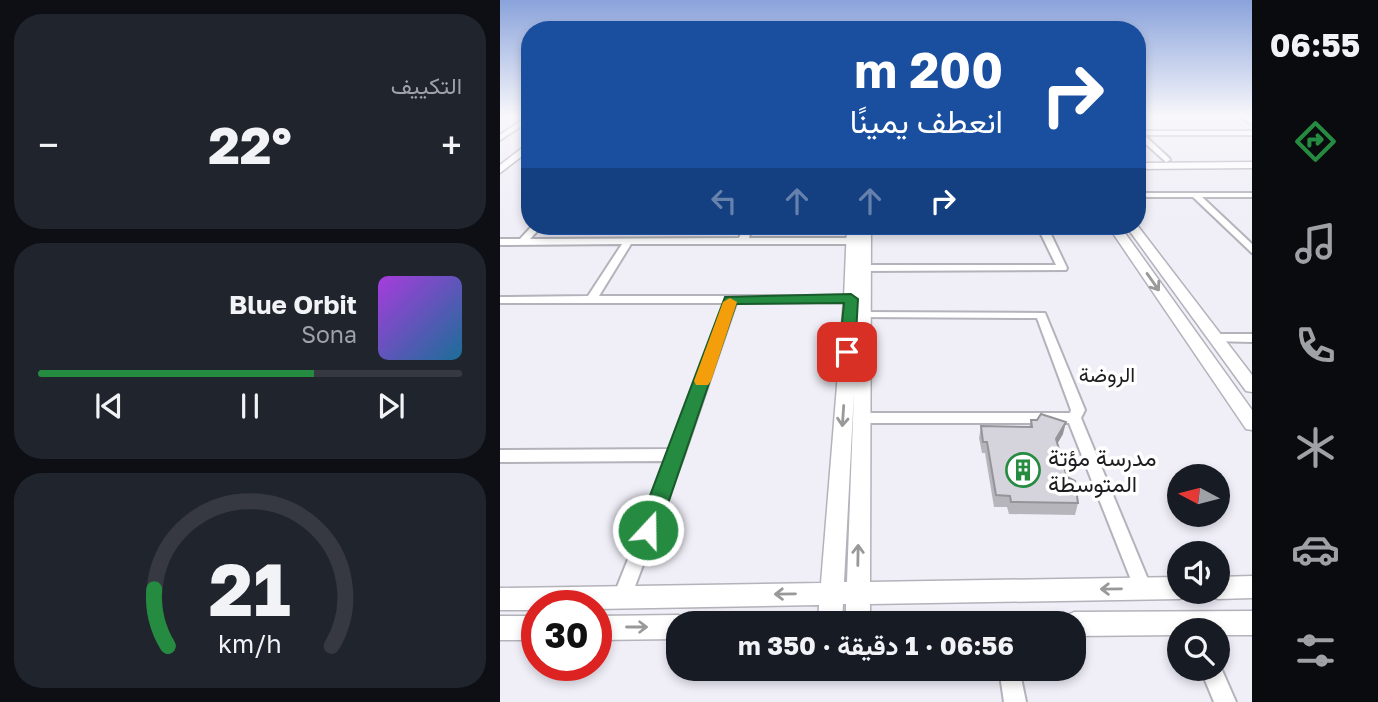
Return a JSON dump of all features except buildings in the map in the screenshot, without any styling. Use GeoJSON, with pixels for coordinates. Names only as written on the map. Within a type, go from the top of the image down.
{"type":"FeatureCollection","features":[{"type":"Feature","properties":{"kind":"street"},"geometry":{"type":"LineString","coordinates":[[500,160],[519,150]]}},
{"type":"Feature","properties":{"kind":"street"},"geometry":{"type":"LineString","coordinates":[[1155,150],[1166,160]]}},
{"type":"Feature","properties":{"kind":"street"},"geometry":{"type":"LineString","coordinates":[[500,170],[521,151]]}},
{"type":"Feature","properties":{"kind":"street"},"geometry":{"type":"LineString","coordinates":[[1146,160],[1249,166]]}},
{"type":"Feature","properties":{"kind":"street"},"geometry":{"type":"LineString","coordinates":[[1146,166],[1249,166]]}},
{"type":"Feature","properties":{"kind":"street"},"geometry":{"type":"LineString","coordinates":[[1146,195],[1251,195]]}},
{"type":"Feature","properties":{"kind":"street"},"geometry":{"type":"LineString","coordinates":[[1195,195],[1251,250]]}},
{"type":"Feature","properties":{"kind":"street"},"geometry":{"type":"LineString","coordinates":[[1235,234],[1251,234]]}},
{"type":"Feature","properties":{"kind":"street"},"geometry":{"type":"LineString","coordinates":[[522,242],[529,235]]}},
{"type":"Feature","properties":{"kind":"street"},"geometry":{"type":"LineString","coordinates":[[743,242],[745,235]]}},
{"type":"Feature","properties":{"kind":"street"},"geometry":{"type":"LineString","coordinates":[[500,242],[743,242],[829,235]]}},
{"type":"Feature","properties":{"kind":"street"},"geometry":{"type":"LineString","coordinates":[[830,611],[853,235]]}},
{"type":"Feature","properties":{"kind":"street"},"geometry":{"type":"LineString","coordinates":[[858,611],[865,235]]}},
{"type":"Feature","properties":{"kind":"street"},"geometry":{"type":"LineString","coordinates":[[864,268],[1062,268],[1046,235]]}},
{"type":"Feature","properties":{"kind":"street"},"geometry":{"type":"LineString","coordinates":[[1120,235],[1251,424]]}},
{"type":"Feature","properties":{"kind":"street"},"geometry":{"type":"LineString","coordinates":[[1139,235],[1251,387]]}},
{"type":"Feature","properties":{"kind":"street"},"geometry":{"type":"LineString","coordinates":[[591,300],[628,242]]}},
{"type":"Feature","properties":{"kind":"street"},"geometry":{"type":"LineString","coordinates":[[500,300],[851,299]]}},
{"type":"Feature","properties":{"kind":"street"},"geometry":{"type":"LineString","coordinates":[[622,597],[677,455],[730,300]]}},
{"type":"Feature","properties":{"kind":"street"},"geometry":{"type":"LineString","coordinates":[[863,315],[1041,315],[1078,410],[1074,418],[1143,589]]}},
{"type":"Feature","properties":{"kind":"street"},"geometry":{"type":"LineString","coordinates":[[1215,338],[1251,338]]}},
{"type":"Feature","properties":{"kind":"street"},"geometry":{"type":"LineString","coordinates":[[861,418],[1074,418]]}},
{"type":"Feature","properties":{"kind":"street"},"geometry":{"type":"LineString","coordinates":[[500,456],[677,455]]}},
{"type":"Feature","properties":{"kind":"street"},"geometry":{"type":"LineString","coordinates":[[1230,588],[1251,587]]}},
{"type":"Feature","properties":{"kind":"street"},"geometry":{"type":"LineString","coordinates":[[500,599],[1167,588]]}},
{"type":"Feature","properties":{"kind":"street"},"geometry":{"type":"LineString","coordinates":[[1230,624],[1251,623]]}},
{"type":"Feature","properties":{"kind":"street"},"geometry":{"type":"LineString","coordinates":[[1086,624],[1167,626]]}},
{"type":"Feature","properties":{"kind":"street"},"geometry":{"type":"LineString","coordinates":[[612,628],[666,627]]}},
{"type":"Feature","properties":{"kind":"street"},"geometry":{"type":"LineString","coordinates":[[500,628],[521,628]]}},
{"type":"Feature","properties":{"kind":"street"},"geometry":{"type":"LineString","coordinates":[[1011,681],[1015,702]]}},
{"type":"Feature","properties":{"kind":"street"},"geometry":{"type":"LineString","coordinates":[[1216,681],[1225,702]]}},
{"type":"Feature","properties":{"kind":"slow traffic"},"geometry":{"type":"LineString","coordinates":[[702,381],[730,302]]}},
{"type":"Feature","properties":{"kind":"place","name":"مدرسة مؤتة المتوسطة"},"geometry":{"type":"Point","coordinates":[1023,470]}},
{"type":"Feature","properties":{"kind":"district","name":"الروضة"},"geometry":{"type":"Point","coordinates":[1107,374]}},
{"type":"Feature","properties":{"kind":"route"},"geometry":{"type":"LineString","coordinates":[[648,530],[677,455],[730,300],[851,299],[847,352]]}}]}
